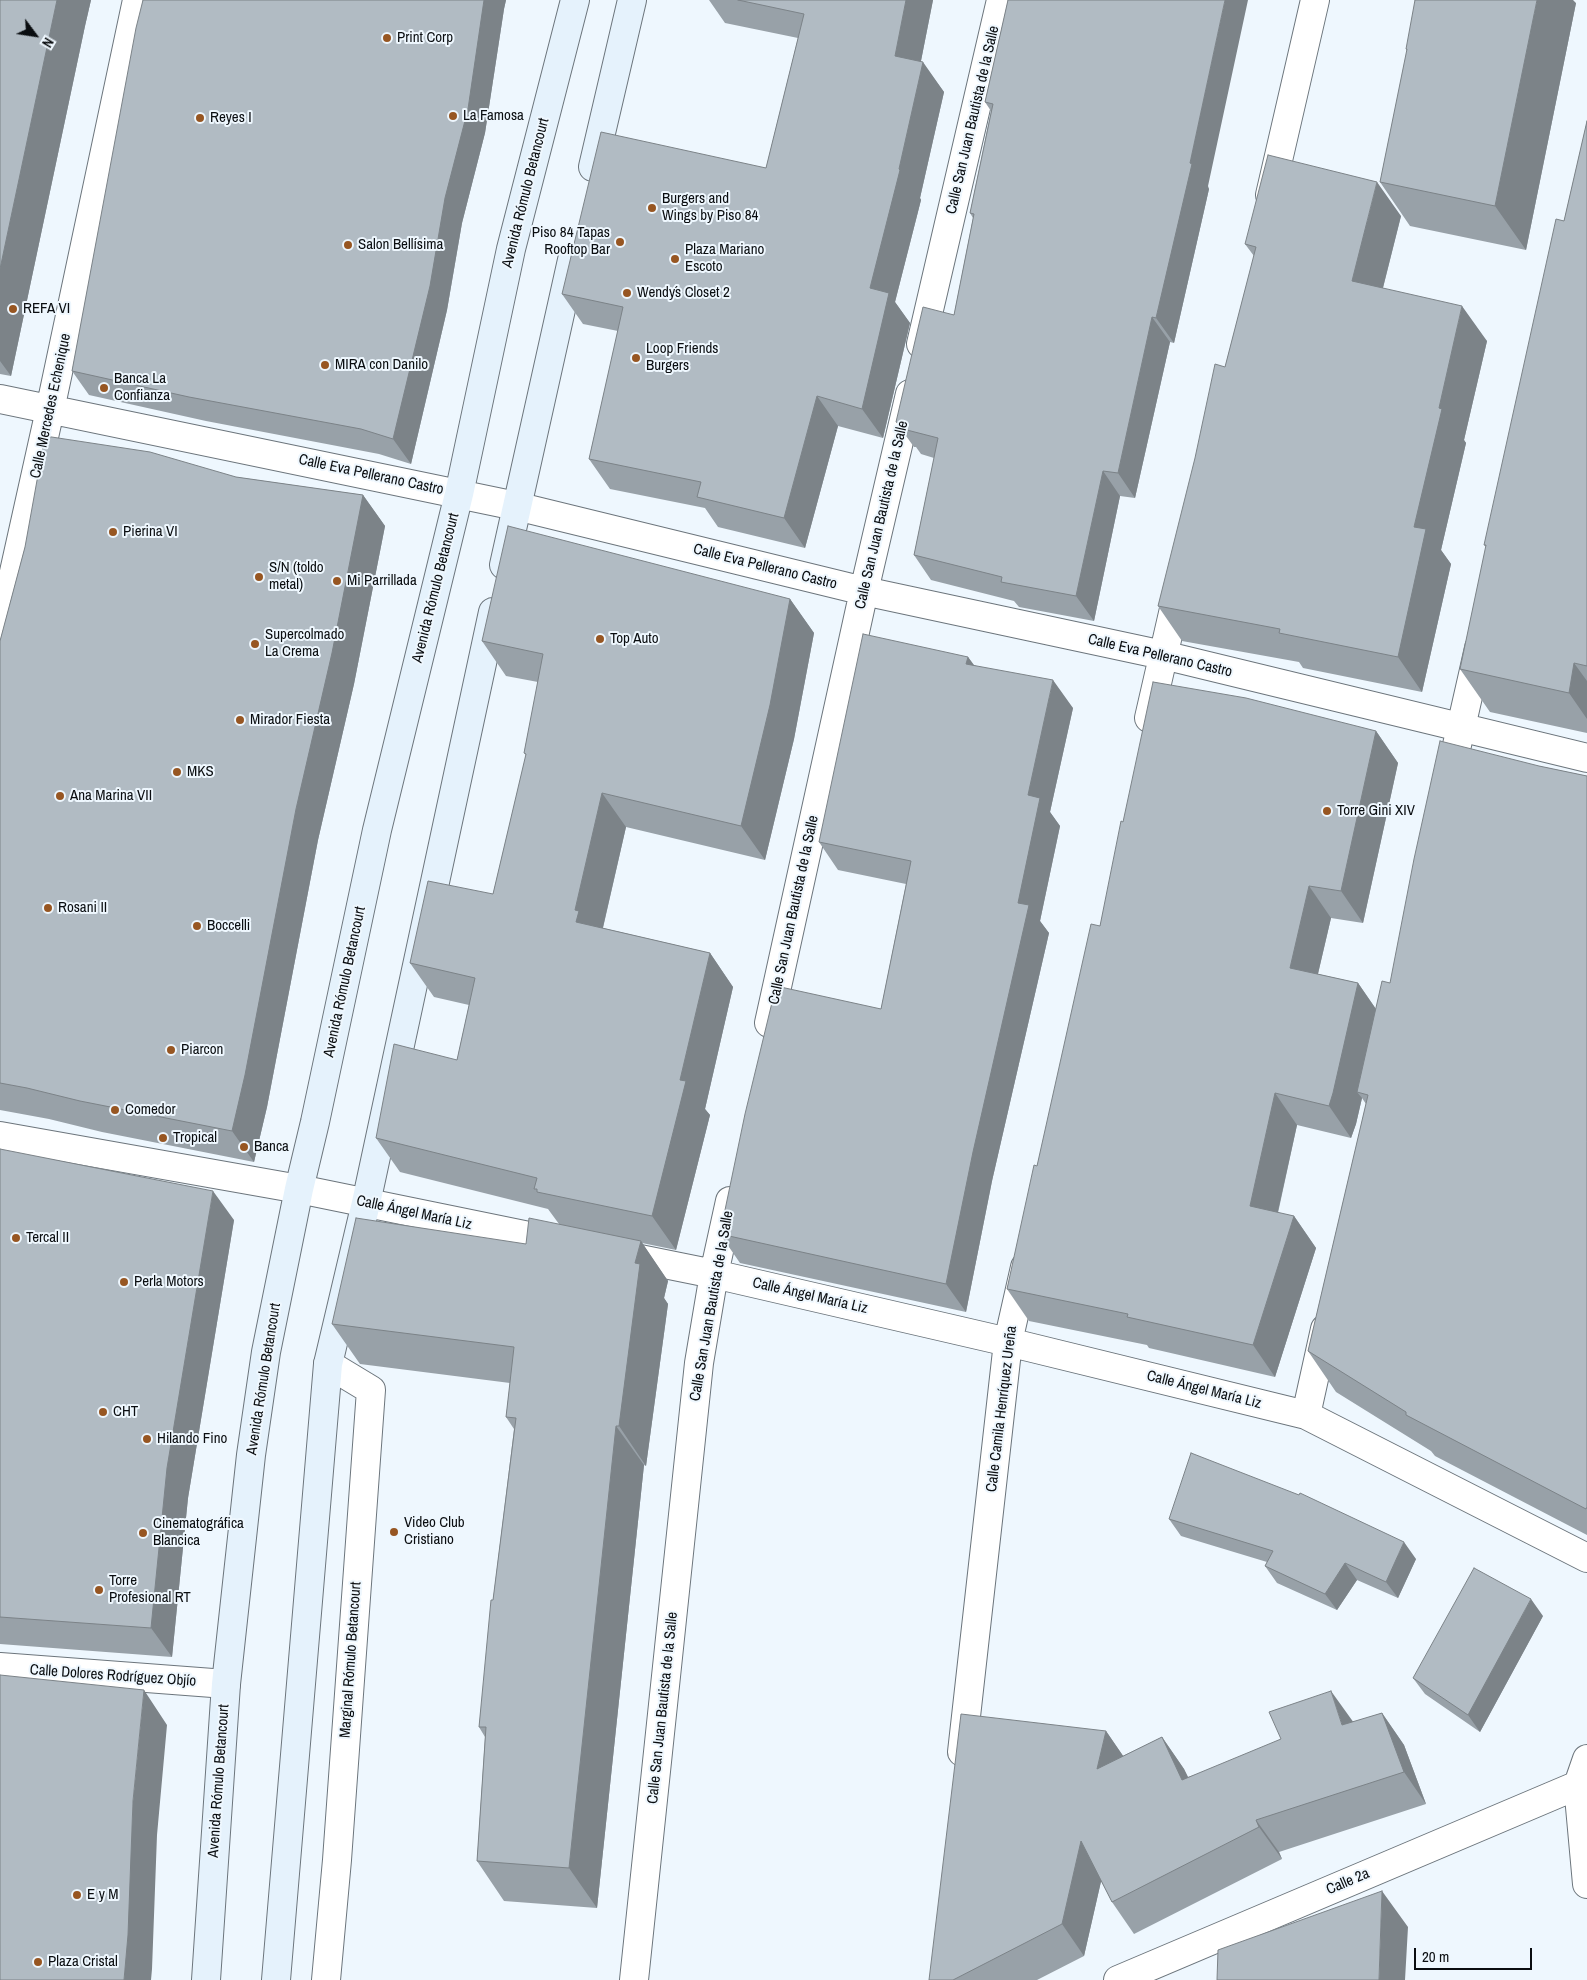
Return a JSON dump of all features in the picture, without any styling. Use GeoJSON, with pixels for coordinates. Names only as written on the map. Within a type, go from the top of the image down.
{"type":"FeatureCollection","features":[{"type":"Feature","properties":{"kind":"main road","name":"Avenida Rómulo Betancourt"},"geometry":{"type":"LineString","coordinates":[[206,1980],[226,1684],[251,1455],[266,1352],[299,1189],[377,830],[459,494],[512,249],[575,0]]}},
{"type":"Feature","properties":{"kind":"main road"},"geometry":{"type":"LineString","coordinates":[[587,195],[632,0]]}},
{"type":"Feature","properties":{"kind":"main road"},"geometry":{"type":"LineString","coordinates":[[276,1980],[328,1364],[366,1203],[516,506],[578,234]]}},
{"type":"Feature","properties":{"kind":"street","name":"Calle Mercedes Echenique"},"geometry":{"type":"LineString","coordinates":[[0,635],[137,0]]}},
{"type":"Feature","properties":{"kind":"street","name":"Calle San Juan Bautista de la Salle"},"geometry":{"type":"LineString","coordinates":[[763,1050],[864,591],[1001,0]]}},
{"type":"Feature","properties":{"kind":"street"},"geometry":{"type":"LineString","coordinates":[[1264,222],[1316,0]]}},
{"type":"Feature","properties":{"kind":"street","name":"Calle Eva Pellerano Castro"},"geometry":{"type":"LineString","coordinates":[[0,399],[516,506],[864,591],[1163,655],[1461,729],[1587,758]]}},
{"type":"Feature","properties":{"kind":"street"},"geometry":{"type":"LineString","coordinates":[[1143,742],[1185,559]]}},
{"type":"Feature","properties":{"kind":"street"},"geometry":{"type":"LineString","coordinates":[[1452,768],[1486,622]]}},
{"type":"Feature","properties":{"kind":"street","name":"Calle Ángel María Liz"},"geometry":{"type":"LineString","coordinates":[[0,1136],[299,1189],[714,1274],[1008,1342],[1306,1415],[1587,1558]]}},
{"type":"Feature","properties":{"kind":"street","name":"Calle San Juan Bautista de la Salle"},"geometry":{"type":"LineString","coordinates":[[634,1980],[699,1363],[714,1274],[735,1177]]}},
{"type":"Feature","properties":{"kind":"street","name":"Calle Camila Henríquez Ureña"},"geometry":{"type":"LineString","coordinates":[[960,1774],[1008,1342],[1030,1245]]}},
{"type":"Feature","properties":{"kind":"street"},"geometry":{"type":"LineString","coordinates":[[1306,1415],[1330,1309]]}},
{"type":"Feature","properties":{"kind":"street","name":"Marginal Rómulo Betancourt"},"geometry":{"type":"LineString","coordinates":[[326,1980],[337,1860],[371,1390],[328,1364]]}},
{"type":"Feature","properties":{"kind":"street","name":"Calle Dolores Rodríguez Objío"},"geometry":{"type":"LineString","coordinates":[[0,1667],[226,1684]]}},
{"type":"Feature","properties":{"kind":"street"},"geometry":{"type":"LineString","coordinates":[[1587,1758],[1578,1785],[1587,1884]]}},
{"type":"Feature","properties":{"kind":"street","name":"Calle 2a"},"geometry":{"type":"LineString","coordinates":[[1118,1980],[1578,1785]]}},
{"type":"Feature","properties":{"kind":"building"},"geometry":{"type":"Polygon","coordinates":[[[0,0],[57,0],[0,269],[0,0]]]}},
{"type":"Feature","properties":{"kind":"building"},"geometry":{"type":"Polygon","coordinates":[[[143,0],[484,0],[468,109],[445,198],[430,286],[393,439],[361,429],[189,397],[72,371],[136,28],[143,0]]]}},
{"type":"Feature","properties":{"kind":"building"},"geometry":{"type":"Polygon","coordinates":[[[738,0],[906,0],[895,56],[923,62],[900,170],[870,288],[889,293],[862,409],[817,396],[784,518],[697,497],[701,482],[589,459],[623,307],[562,294],[601,132],[766,168],[804,14],[738,0]]]}},
{"type":"Feature","properties":{"kind":"building"},"geometry":{"type":"Polygon","coordinates":[[[1008,0],[1225,0],[1190,163],[1192,164],[1156,318],[1152,317],[1118,473],[1103,471],[1076,596],[1001,582],[1002,577],[914,555],[938,438],[903,429],[904,424],[896,422],[923,307],[954,315],[974,214],[970,213],[993,104],[985,102],[1008,0]]]}},
{"type":"Feature","properties":{"kind":"building"},"geometry":{"type":"Polygon","coordinates":[[[1415,0],[1537,0],[1495,206],[1380,182],[1415,0]]]}},
{"type":"Feature","properties":{"kind":"building"},"geometry":{"type":"Polygon","coordinates":[[[1587,121],[1587,666],[1574,663],[1569,693],[1460,669],[1486,545],[1484,545],[1556,219],[1564,221],[1587,121]]]}},
{"type":"Feature","properties":{"kind":"building"},"geometry":{"type":"Polygon","coordinates":[[[1268,155],[1377,182],[1352,281],[1462,306],[1439,408],[1442,409],[1414,527],[1426,529],[1398,657],[1279,633],[1280,629],[1158,606],[1195,458],[1215,364],[1225,367],[1256,247],[1245,244],[1268,155]]]}},
{"type":"Feature","properties":{"kind":"building"},"geometry":{"type":"Polygon","coordinates":[[[45,436],[150,452],[236,477],[363,495],[332,653],[296,809],[245,1075],[232,1131],[0,1083],[0,641],[25,547],[45,436]]]}},
{"type":"Feature","properties":{"kind":"building"},"geometry":{"type":"Polygon","coordinates":[[[508,526],[790,599],[770,705],[741,826],[602,793],[575,910],[579,911],[576,922],[710,953],[680,1080],[686,1081],[652,1216],[537,1192],[537,1189],[534,1189],[537,1178],[376,1138],[394,1044],[457,1060],[475,978],[410,963],[428,881],[493,894],[526,754],[524,753],[543,654],[482,641],[508,526]]]}},
{"type":"Feature","properties":{"kind":"building"},"geometry":{"type":"Polygon","coordinates":[[[863,634],[968,657],[966,664],[1053,680],[1028,795],[1040,798],[1018,903],[1029,905],[973,1152],[946,1284],[720,1234],[745,1114],[776,986],[881,1009],[911,861],[819,842],[863,634]]]}},
{"type":"Feature","properties":{"kind":"building"},"geometry":{"type":"Polygon","coordinates":[[[1153,682],[1246,698],[1376,731],[1341,891],[1309,886],[1290,968],[1358,983],[1329,1106],[1275,1093],[1250,1206],[1294,1216],[1253,1345],[1127,1317],[1128,1314],[1007,1289],[1034,1165],[1037,1166],[1091,924],[1100,926],[1121,821],[1123,822],[1153,682]]]}},
{"type":"Feature","properties":{"kind":"building"},"geometry":{"type":"Polygon","coordinates":[[[1440,741],[1587,776],[1586,1509],[1406,1415],[1406,1412],[1308,1351],[1368,1095],[1357,1092],[1382,981],[1390,983],[1414,859],[1440,741]]]}},
{"type":"Feature","properties":{"kind":"building"},"geometry":{"type":"Polygon","coordinates":[[[0,1149],[213,1191],[167,1468],[151,1628],[0,1617],[0,1149]]]}},
{"type":"Feature","properties":{"kind":"building"},"geometry":{"type":"Polygon","coordinates":[[[356,1218],[526,1244],[529,1218],[641,1241],[635,1263],[640,1264],[619,1426],[616,1426],[569,1868],[477,1861],[486,1727],[479,1727],[491,1600],[493,1600],[516,1418],[506,1417],[514,1347],[332,1324],[356,1218]]]}},
{"type":"Feature","properties":{"kind":"building"},"geometry":{"type":"Polygon","coordinates":[[[1191,1453],[1299,1495],[1300,1493],[1404,1542],[1386,1582],[1345,1563],[1325,1594],[1265,1566],[1273,1551],[1169,1519],[1191,1453]]]}},
{"type":"Feature","properties":{"kind":"building"},"geometry":{"type":"Polygon","coordinates":[[[1474,1568],[1531,1599],[1468,1715],[1413,1678],[1474,1568]]]}},
{"type":"Feature","properties":{"kind":"building"},"geometry":{"type":"Polygon","coordinates":[[[0,1675],[144,1690],[133,1801],[128,1935],[124,1980],[0,1980],[0,1675]]]}},
{"type":"Feature","properties":{"kind":"building"},"geometry":{"type":"Polygon","coordinates":[[[1331,1691],[1342,1725],[1382,1713],[1404,1772],[1256,1820],[1259,1827],[1112,1902],[1081,1841],[1062,1924],[953,1980],[929,1980],[961,1714],[1106,1731],[1097,1769],[1162,1737],[1182,1780],[1281,1739],[1269,1712],[1331,1691]]]}},
{"type":"Feature","properties":{"kind":"building"},"geometry":{"type":"Polygon","coordinates":[[[1382,1891],[1379,1980],[1217,1980],[1218,1950],[1382,1891]]]}},
{"type":"Feature","properties":{"kind":"place","name":"Print Corp"},"geometry":{"type":"Point","coordinates":[387,38]}},
{"type":"Feature","properties":{"kind":"place","name":"La Famosa"},"geometry":{"type":"Point","coordinates":[453,116]}},
{"type":"Feature","properties":{"kind":"place","name":"Reyes I"},"geometry":{"type":"Point","coordinates":[200,118]}},
{"type":"Feature","properties":{"kind":"place","name":"Burgers and Wings by Piso 84"},"geometry":{"type":"Point","coordinates":[652,208]}},
{"type":"Feature","properties":{"kind":"place","name":"Piso 84 Tapas Rooftop Bar"},"geometry":{"type":"Point","coordinates":[620,242]}},
{"type":"Feature","properties":{"kind":"place","name":"Salon Bellísima"},"geometry":{"type":"Point","coordinates":[348,245]}},
{"type":"Feature","properties":{"kind":"place","name":"Plaza Mariano Escoto"},"geometry":{"type":"Point","coordinates":[675,259]}},
{"type":"Feature","properties":{"kind":"place","name":"Wendy´s Closet 2"},"geometry":{"type":"Point","coordinates":[627,293]}},
{"type":"Feature","properties":{"kind":"place","name":"REFA VI"},"geometry":{"type":"Point","coordinates":[13,309]}},
{"type":"Feature","properties":{"kind":"place","name":"Loop Friends Burgers"},"geometry":{"type":"Point","coordinates":[636,358]}},
{"type":"Feature","properties":{"kind":"place","name":"MIRA con Danilo"},"geometry":{"type":"Point","coordinates":[325,365]}},
{"type":"Feature","properties":{"kind":"place","name":"Banca La Confianza"},"geometry":{"type":"Point","coordinates":[104,388]}},
{"type":"Feature","properties":{"kind":"place","name":"Pierina VI"},"geometry":{"type":"Point","coordinates":[113,532]}},
{"type":"Feature","properties":{"kind":"place","name":"S/N (toldo metal)"},"geometry":{"type":"Point","coordinates":[259,577]}},
{"type":"Feature","properties":{"kind":"place","name":"Mi Parrillada"},"geometry":{"type":"Point","coordinates":[337,581]}},
{"type":"Feature","properties":{"kind":"place","name":"Top Auto"},"geometry":{"type":"Point","coordinates":[600,639]}},
{"type":"Feature","properties":{"kind":"place","name":"Supercolmado La Crema"},"geometry":{"type":"Point","coordinates":[255,644]}},
{"type":"Feature","properties":{"kind":"place","name":"Mirador Fiesta"},"geometry":{"type":"Point","coordinates":[240,720]}},
{"type":"Feature","properties":{"kind":"place","name":"MKS"},"geometry":{"type":"Point","coordinates":[177,772]}},
{"type":"Feature","properties":{"kind":"place","name":"Ana Marina VII"},"geometry":{"type":"Point","coordinates":[60,796]}},
{"type":"Feature","properties":{"kind":"place","name":"Torre Gini XIV"},"geometry":{"type":"Point","coordinates":[1327,811]}},
{"type":"Feature","properties":{"kind":"place","name":"Rosani II"},"geometry":{"type":"Point","coordinates":[48,908]}},
{"type":"Feature","properties":{"kind":"place","name":"Boccelli"},"geometry":{"type":"Point","coordinates":[197,926]}},
{"type":"Feature","properties":{"kind":"place","name":"Piarcon"},"geometry":{"type":"Point","coordinates":[171,1050]}},
{"type":"Feature","properties":{"kind":"place","name":"Comedor"},"geometry":{"type":"Point","coordinates":[115,1110]}},
{"type":"Feature","properties":{"kind":"place","name":"Tropical"},"geometry":{"type":"Point","coordinates":[163,1138]}},
{"type":"Feature","properties":{"kind":"place","name":"Banca"},"geometry":{"type":"Point","coordinates":[244,1147]}},
{"type":"Feature","properties":{"kind":"place","name":"Tercal II"},"geometry":{"type":"Point","coordinates":[16,1238]}},
{"type":"Feature","properties":{"kind":"place","name":"Perla Motors"},"geometry":{"type":"Point","coordinates":[124,1282]}},
{"type":"Feature","properties":{"kind":"place","name":"CHT"},"geometry":{"type":"Point","coordinates":[103,1412]}},
{"type":"Feature","properties":{"kind":"place","name":"Hilando Fino"},"geometry":{"type":"Point","coordinates":[147,1439]}},
{"type":"Feature","properties":{"kind":"place","name":"Video Club Cristiano"},"geometry":{"type":"Point","coordinates":[394,1532]}},
{"type":"Feature","properties":{"kind":"place","name":"Cinematográfica Blancica"},"geometry":{"type":"Point","coordinates":[143,1533]}},
{"type":"Feature","properties":{"kind":"place","name":"Torre Profesional RT"},"geometry":{"type":"Point","coordinates":[99,1590]}},
{"type":"Feature","properties":{"kind":"place","name":"E y M"},"geometry":{"type":"Point","coordinates":[77,1895]}},
{"type":"Feature","properties":{"kind":"place","name":"Plaza Cristal"},"geometry":{"type":"Point","coordinates":[38,1962]}}]}
